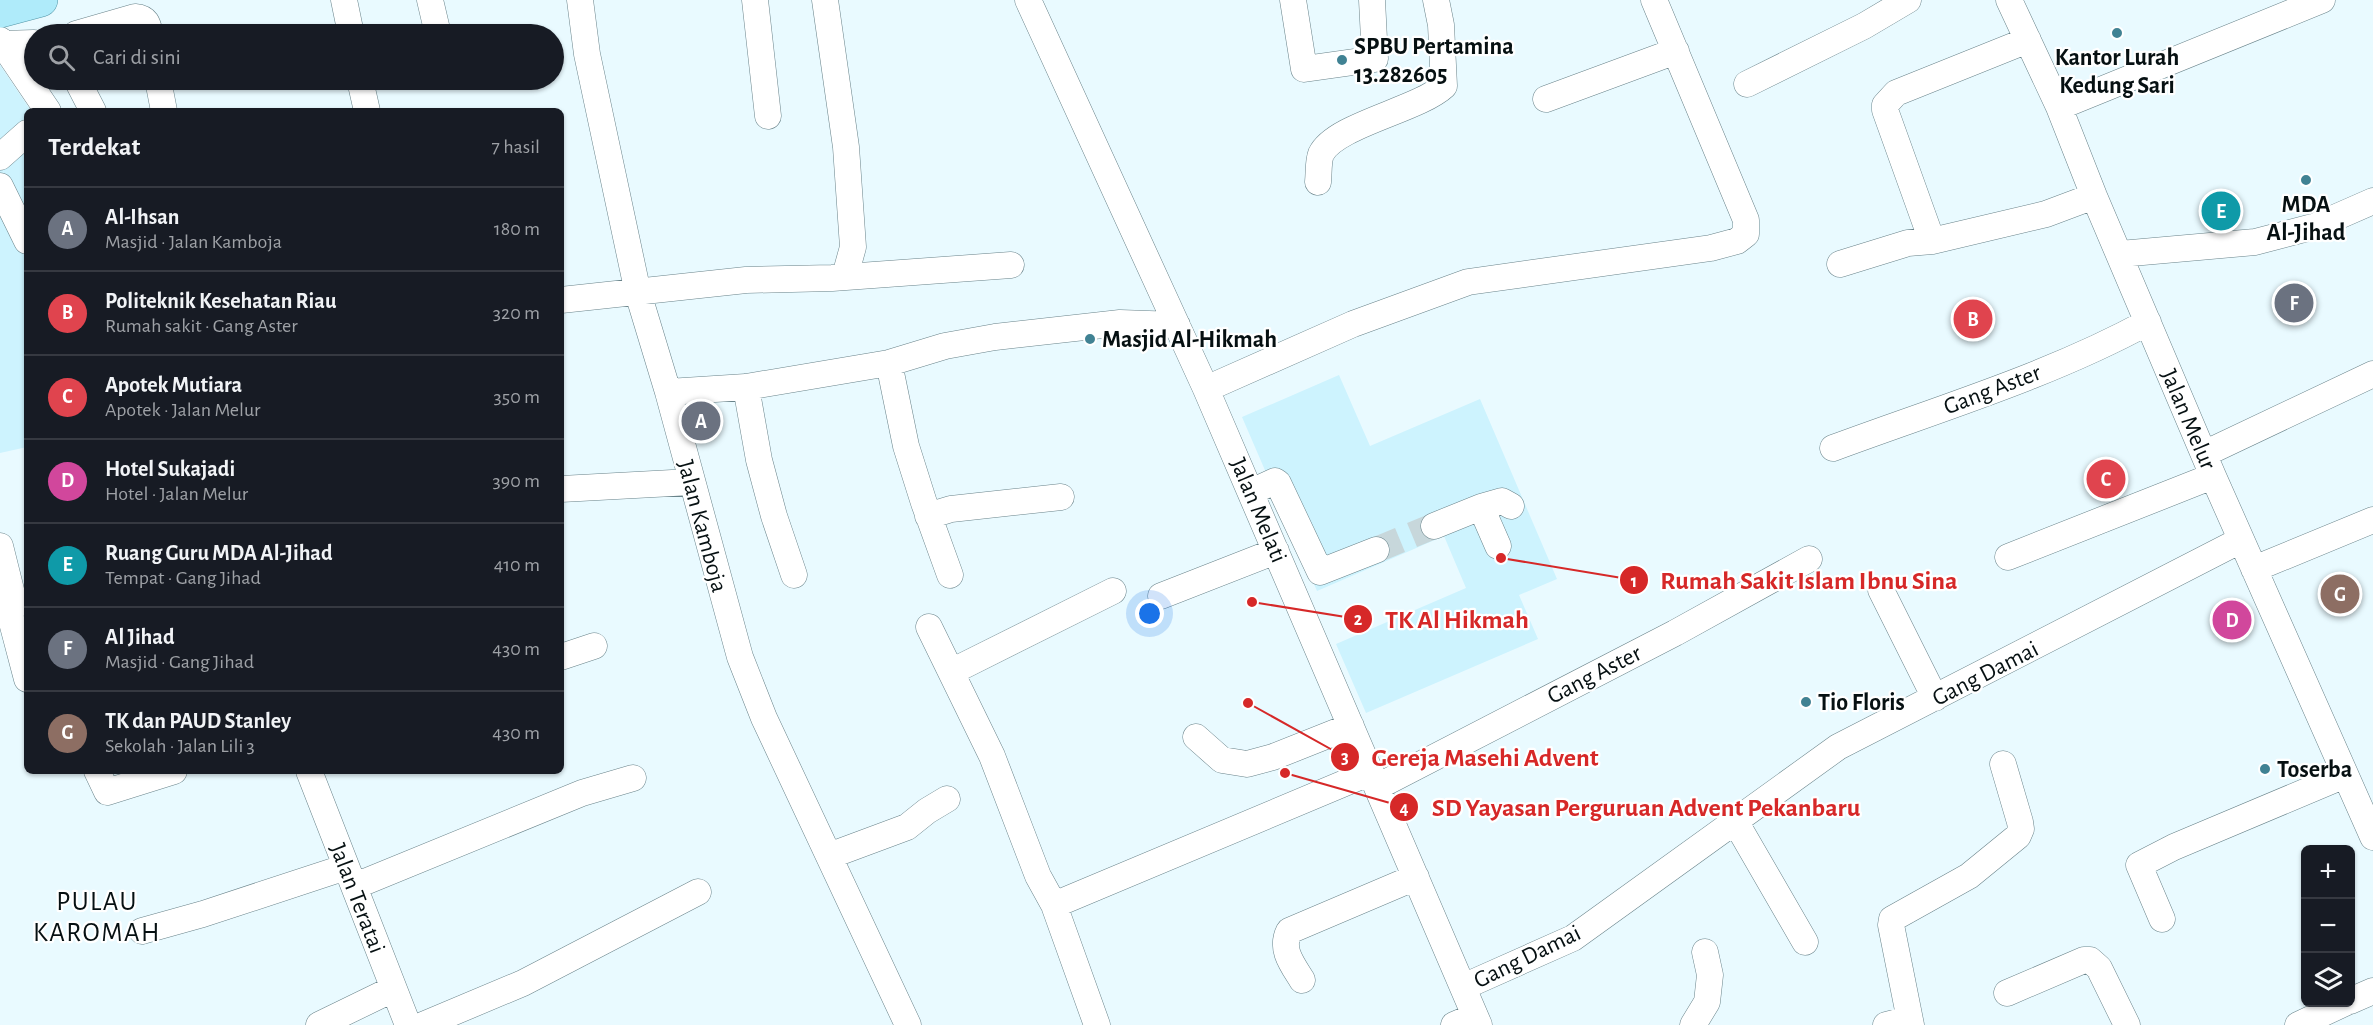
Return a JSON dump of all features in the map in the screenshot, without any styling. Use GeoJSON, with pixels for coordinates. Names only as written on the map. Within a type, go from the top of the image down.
{"type":"FeatureCollection","features":[{"type":"Feature","properties":{"kind":"main road"},"geometry":{"type":"LineString","coordinates":[[0,11],[41,0]]}},
{"type":"Feature","properties":{"kind":"street"},"geometry":{"type":"LineString","coordinates":[[344,0],[349,24]]}},
{"type":"Feature","properties":{"kind":"street"},"geometry":{"type":"LineString","coordinates":[[430,0],[436,24]]}},
{"type":"Feature","properties":{"kind":"street","name":"Jalan Kamboja"},"geometry":{"type":"LineString","coordinates":[[580,0],[586,54],[638,293],[668,392],[740,657],[764,718],[908,1025]]}},
{"type":"Feature","properties":{"kind":"street"},"geometry":{"type":"LineString","coordinates":[[755,0],[768,116]]}},
{"type":"Feature","properties":{"kind":"street"},"geometry":{"type":"LineString","coordinates":[[825,0],[848,169],[853,247],[845,276]]}},
{"type":"Feature","properties":{"kind":"street","name":"Jalan Melati"},"geometry":{"type":"LineString","coordinates":[[1028,0],[1251,492],[1463,987],[1469,1022]]}},
{"type":"Feature","properties":{"kind":"street"},"geometry":{"type":"LineString","coordinates":[[1293,0],[1304,69],[1375,59],[1372,0]]}},
{"type":"Feature","properties":{"kind":"street"},"geometry":{"type":"LineString","coordinates":[[1318,182],[1321,153],[1331,142],[1363,125],[1425,99],[1444,86],[1441,26],[1436,0]]}},
{"type":"Feature","properties":{"kind":"street"},"geometry":{"type":"LineString","coordinates":[[1206,389],[1353,324],[1468,282],[1711,248],[1737,241],[1746,234],[1746,220],[1654,0]]}},
{"type":"Feature","properties":{"kind":"street"},"geometry":{"type":"LineString","coordinates":[[1747,84],[1864,26],[1908,0]]}},
{"type":"Feature","properties":{"kind":"street","name":"Jalan Melur"},"geometry":{"type":"LineString","coordinates":[[2009,0],[2059,107],[2094,196],[2241,540],[2344,775],[2371,826]]}},
{"type":"Feature","properties":{"kind":"street"},"geometry":{"type":"LineString","coordinates":[[2059,107],[2322,0]]}},
{"type":"Feature","properties":{"kind":"street"},"geometry":{"type":"LineString","coordinates":[[111,24],[135,17],[143,18],[148,24]]}},
{"type":"Feature","properties":{"kind":"street"},"geometry":{"type":"LineString","coordinates":[[1932,241],[1885,105],[1896,93],[2028,40]]}},
{"type":"Feature","properties":{"kind":"street"},"geometry":{"type":"LineString","coordinates":[[1,42],[24,43]]}},
{"type":"Feature","properties":{"kind":"street"},"geometry":{"type":"LineString","coordinates":[[1,42],[24,76]]}},
{"type":"Feature","properties":{"kind":"street"},"geometry":{"type":"LineString","coordinates":[[1546,99],[1676,51]]}},
{"type":"Feature","properties":{"kind":"street"},"geometry":{"type":"LineString","coordinates":[[34,90],[46,108]]}},
{"type":"Feature","properties":{"kind":"street"},"geometry":{"type":"LineString","coordinates":[[82,90],[91,108]]}},
{"type":"Feature","properties":{"kind":"street"},"geometry":{"type":"LineString","coordinates":[[160,90],[163,108]]}},
{"type":"Feature","properties":{"kind":"street"},"geometry":{"type":"LineString","coordinates":[[362,90],[366,108]]}},
{"type":"Feature","properties":{"kind":"street"},"geometry":{"type":"LineString","coordinates":[[0,157],[24,136]]}},
{"type":"Feature","properties":{"kind":"street"},"geometry":{"type":"LineString","coordinates":[[0,186],[24,235]]}},
{"type":"Feature","properties":{"kind":"street"},"geometry":{"type":"LineString","coordinates":[[1840,264],[1908,243],[1932,241],[2046,214],[2094,196]]}},
{"type":"Feature","properties":{"kind":"street"},"geometry":{"type":"LineString","coordinates":[[2120,254],[2255,242],[2306,229],[2373,201]]}},
{"type":"Feature","properties":{"kind":"street"},"geometry":{"type":"LineString","coordinates":[[564,300],[746,280],[1011,265]]}},
{"type":"Feature","properties":{"kind":"street","name":"Gang Aster"},"geometry":{"type":"LineString","coordinates":[[1833,448],[2112,342],[2148,322]]}},
{"type":"Feature","properties":{"kind":"street"},"geometry":{"type":"LineString","coordinates":[[668,392],[746,387],[889,363],[945,346],[995,337],[1120,323],[1177,326]]}},
{"type":"Feature","properties":{"kind":"street"},"geometry":{"type":"LineString","coordinates":[[889,363],[906,446],[950,575]]}},
{"type":"Feature","properties":{"kind":"street"},"geometry":{"type":"LineString","coordinates":[[2008,557],[2209,465],[2373,374]]}},
{"type":"Feature","properties":{"kind":"street"},"geometry":{"type":"LineString","coordinates":[[746,387],[759,460],[774,516],[794,575]]}},
{"type":"Feature","properties":{"kind":"street"},"geometry":{"type":"LineString","coordinates":[[1251,492],[1275,481],[1278,483],[1320,572],[1376,550]]}},
{"type":"Feature","properties":{"kind":"street"},"geometry":{"type":"LineString","coordinates":[[564,489],[691,482]]}},
{"type":"Feature","properties":{"kind":"street"},"geometry":{"type":"LineString","coordinates":[[928,516],[951,509],[1061,497]]}},
{"type":"Feature","properties":{"kind":"street"},"geometry":{"type":"LineString","coordinates":[[1434,526],[1502,501],[1511,506]]}},
{"type":"Feature","properties":{"kind":"street"},"geometry":{"type":"LineString","coordinates":[[1481,507],[1498,546]]}},
{"type":"Feature","properties":{"kind":"street"},"geometry":{"type":"LineString","coordinates":[[2254,569],[2373,520]]}},
{"type":"Feature","properties":{"kind":"street","name":"Gang Damai"},"geometry":{"type":"LineString","coordinates":[[1463,987],[1573,938],[1838,747],[2241,540]]}},
{"type":"Feature","properties":{"kind":"street"},"geometry":{"type":"LineString","coordinates":[[0,546],[24,664]]}},
{"type":"Feature","properties":{"kind":"street"},"geometry":{"type":"LineString","coordinates":[[1161,596],[1276,551]]}},
{"type":"Feature","properties":{"kind":"street","name":"Gang Aster"},"geometry":{"type":"LineString","coordinates":[[1054,905],[1374,780],[1675,633],[1809,559]]}},
{"type":"Feature","properties":{"kind":"street"},"geometry":{"type":"LineString","coordinates":[[1881,590],[1935,698]]}},
{"type":"Feature","properties":{"kind":"street"},"geometry":{"type":"LineString","coordinates":[[951,672],[1113,591]]}},
{"type":"Feature","properties":{"kind":"street"},"geometry":{"type":"LineString","coordinates":[[929,627],[992,756],[1038,876],[1054,905],[1098,1025]]}},
{"type":"Feature","properties":{"kind":"street"},"geometry":{"type":"LineString","coordinates":[[564,656],[594,646]]}},
{"type":"Feature","properties":{"kind":"street"},"geometry":{"type":"LineString","coordinates":[[1196,737],[1222,760],[1247,764],[1273,757],[1351,726]]}},
{"type":"Feature","properties":{"kind":"street"},"geometry":{"type":"LineString","coordinates":[[1902,1023],[1892,919],[1969,876],[2018,836],[2021,829],[2020,822],[2003,764]]}},
{"type":"Feature","properties":{"kind":"street"},"geometry":{"type":"LineString","coordinates":[[98,774],[107,792],[164,774]]}},
{"type":"Feature","properties":{"kind":"street","name":"Jalan Teratai"},"geometry":{"type":"LineString","coordinates":[[310,774],[408,1025]]}},
{"type":"Feature","properties":{"kind":"street"},"geometry":{"type":"LineString","coordinates":[[2162,919],[2139,868],[2142,864],[2174,847],[2344,775]]}},
{"type":"Feature","properties":{"kind":"street"},"geometry":{"type":"LineString","coordinates":[[142,930],[351,877],[582,793],[633,778]]}},
{"type":"Feature","properties":{"kind":"street"},"geometry":{"type":"LineString","coordinates":[[829,856],[907,827],[947,799]]}},
{"type":"Feature","properties":{"kind":"street"},"geometry":{"type":"LineString","coordinates":[[1736,821],[1805,942]]}},
{"type":"Feature","properties":{"kind":"street"},"geometry":{"type":"LineString","coordinates":[[1302,980],[1288,957],[1284,940],[1289,931],[1416,877]]}},
{"type":"Feature","properties":{"kind":"street"},"geometry":{"type":"LineString","coordinates":[[423,1025],[523,984],[698,892]]}},
{"type":"Feature","properties":{"kind":"street"},"geometry":{"type":"LineString","coordinates":[[1693,1025],[1707,1002],[1710,975],[1705,952]]}},
{"type":"Feature","properties":{"kind":"street"},"geometry":{"type":"LineString","coordinates":[[2007,993],[2084,960],[2090,960],[2099,968],[2127,1025]]}},
{"type":"Feature","properties":{"kind":"street"},"geometry":{"type":"LineString","coordinates":[[319,1025],[393,989]]}},
{"type":"Feature","properties":{"kind":"street"},"geometry":{"type":"LineString","coordinates":[[2355,999],[2373,991]]}},
{"type":"Feature","properties":{"kind":"street"},"geometry":{"type":"LineString","coordinates":[[2298,1025],[2338,1007]]}},
{"type":"Feature","properties":{"kind":"shaded area"},"geometry":{"type":"Polygon","coordinates":[[[0,65],[29,108],[24,108],[24,448],[0,453],[0,65]]]}},
{"type":"Feature","properties":{"kind":"shaded area"},"geometry":{"type":"Polygon","coordinates":[[[1339,375],[1370,446],[1480,399],[1557,579],[1519,595],[1538,639],[1366,713],[1336,644],[1466,588],[1444,536],[1317,591],[1242,417],[1339,375]]]}},
{"type":"Feature","properties":{"kind":"tunnel"},"geometry":{"type":"LineString","coordinates":[[1376,550],[1434,526]]}},
{"type":"Feature","properties":{"kind":"place","name":"Kantor Lurah Kedung Sari"},"geometry":{"type":"Point","coordinates":[2117,33]}},
{"type":"Feature","properties":{"kind":"place","name":"SPBU Pertamina 13.282605"},"geometry":{"type":"Point","coordinates":[1342,60]}},
{"type":"Feature","properties":{"kind":"place","name":"MDA Al-Jihad"},"geometry":{"type":"Point","coordinates":[2306,180]}},
{"type":"Feature","properties":{"kind":"place","name":"Ruang Guru MDA Al-Jihad"},"geometry":{"type":"Point","coordinates":[2221,211]}},
{"type":"Feature","properties":{"kind":"place","name":"Al Jihad"},"geometry":{"type":"Point","coordinates":[2294,303]}},
{"type":"Feature","properties":{"kind":"place","name":"Politeknik Kesehatan Riau"},"geometry":{"type":"Point","coordinates":[1973,319]}},
{"type":"Feature","properties":{"kind":"place","name":"Masjid Al-Hikmah"},"geometry":{"type":"Point","coordinates":[1090,339]}},
{"type":"Feature","properties":{"kind":"place","name":"Al-Ihsan"},"geometry":{"type":"Point","coordinates":[701,421]}},
{"type":"Feature","properties":{"kind":"place","name":"Apotek Mutiara"},"geometry":{"type":"Point","coordinates":[2106,479]}},
{"type":"Feature","properties":{"kind":"place","name":"Rumah Sakit Islam Ibnu Sina"},"geometry":{"type":"Point","coordinates":[1501,558]}},
{"type":"Feature","properties":{"kind":"place","name":"TK dan PAUD Stanley"},"geometry":{"type":"Point","coordinates":[2340,594]}},
{"type":"Feature","properties":{"kind":"place","name":"TK Al Hikmah"},"geometry":{"type":"Point","coordinates":[1252,602]}},
{"type":"Feature","properties":{"kind":"place","name":"Hotel Sukajadi"},"geometry":{"type":"Point","coordinates":[2232,620]}},
{"type":"Feature","properties":{"kind":"place","name":"Tio Floris"},"geometry":{"type":"Point","coordinates":[1806,702]}},
{"type":"Feature","properties":{"kind":"place","name":"Gereja Masehi Advent"},"geometry":{"type":"Point","coordinates":[1248,703]}},
{"type":"Feature","properties":{"kind":"place","name":"Toserba"},"geometry":{"type":"Point","coordinates":[2265,769]}},
{"type":"Feature","properties":{"kind":"place","name":"SD Yayasan Perguruan Advent Pekanbaru"},"geometry":{"type":"Point","coordinates":[1285,773]}},
{"type":"Feature","properties":{"kind":"district","name":"PULAU KAROMAH"},"geometry":{"type":"Point","coordinates":[97,916]}}]}
